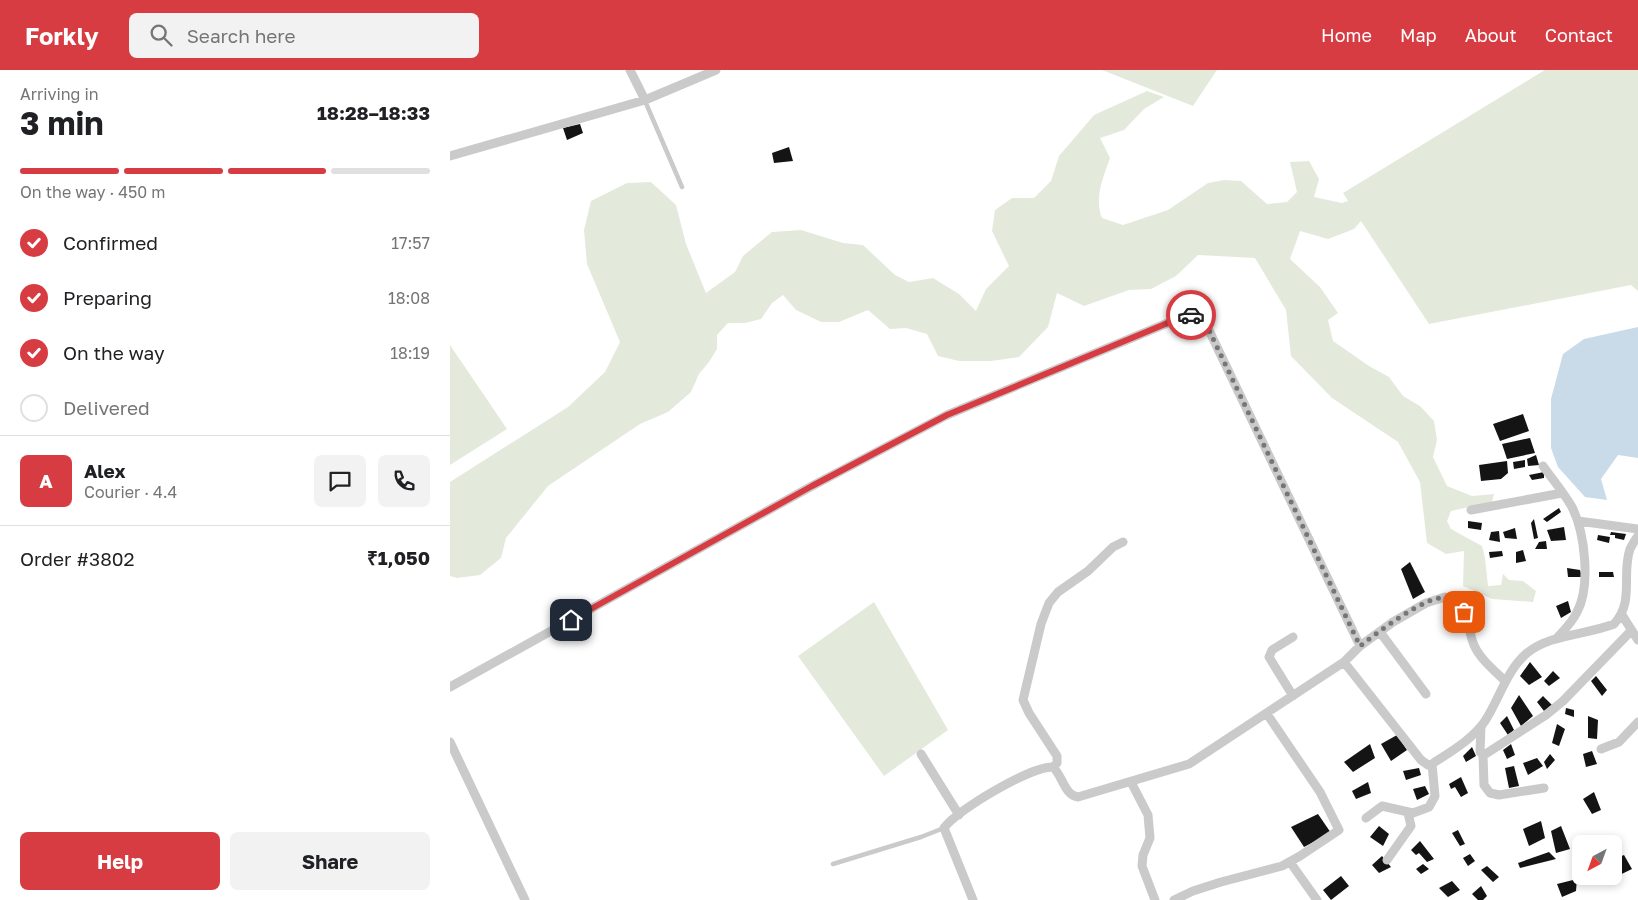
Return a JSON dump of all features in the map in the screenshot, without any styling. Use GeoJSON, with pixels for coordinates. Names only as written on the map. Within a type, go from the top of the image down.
{"type":"FeatureCollection","features":[{"type":"Feature","properties":{"kind":"street"},"geometry":{"type":"LineString","coordinates":[[630,70],[645,100]]}},
{"type":"Feature","properties":{"kind":"street"},"geometry":{"type":"LineString","coordinates":[[450,156],[645,100],[716,70]]}},
{"type":"Feature","properties":{"kind":"street"},"geometry":{"type":"LineString","coordinates":[[450,687],[820,482],[947,415],[1170,322],[1194,315],[1199,316],[1206,324],[1360,646]]}},
{"type":"Feature","properties":{"kind":"street"},"geometry":{"type":"LineString","coordinates":[[1543,466],[1562,493],[1578,521],[1585,568],[1584,588],[1577,614],[1556,640]]}},
{"type":"Feature","properties":{"kind":"street"},"geometry":{"type":"LineString","coordinates":[[1471,510],[1562,493]]}},
{"type":"Feature","properties":{"kind":"street"},"geometry":{"type":"LineString","coordinates":[[1578,521],[1638,530]]}},
{"type":"Feature","properties":{"kind":"street"},"geometry":{"type":"LineString","coordinates":[[1344,662],[1421,760],[1428,765],[1432,764],[1465,741],[1481,726],[1505,681],[1517,664],[1528,653],[1542,644],[1614,624],[1622,615],[1626,599],[1630,550],[1638,536]]}},
{"type":"Feature","properties":{"kind":"street"},"geometry":{"type":"LineString","coordinates":[[973,900],[944,828],[959,815],[1009,782],[1022,775],[1053,767],[1057,763],[1057,756],[1029,713],[1023,700],[1041,624],[1058,592],[1088,571],[1113,546],[1122,542]]}},
{"type":"Feature","properties":{"kind":"street"},"geometry":{"type":"LineString","coordinates":[[1053,767],[1074,797],[1078,797],[1189,764],[1344,662],[1360,646],[1380,632],[1426,602],[1445,597],[1452,600],[1464,612],[1469,622],[1474,644],[1480,655],[1505,681]]}},
{"type":"Feature","properties":{"kind":"street"},"geometry":{"type":"LineString","coordinates":[[1622,615],[1630,631],[1638,640]]}},
{"type":"Feature","properties":{"kind":"street"},"geometry":{"type":"LineString","coordinates":[[1483,755],[1496,749],[1563,701],[1630,631]]}},
{"type":"Feature","properties":{"kind":"street"},"geometry":{"type":"LineString","coordinates":[[1380,632],[1426,694]]}},
{"type":"Feature","properties":{"kind":"street"},"geometry":{"type":"LineString","coordinates":[[1293,637],[1272,650],[1269,657],[1293,696]]}},
{"type":"Feature","properties":{"kind":"street"},"geometry":{"type":"LineString","coordinates":[[1174,900],[1193,891],[1272,869],[1290,862],[1339,830],[1339,826],[1312,779],[1267,714]]}},
{"type":"Feature","properties":{"kind":"street"},"geometry":{"type":"LineString","coordinates":[[1601,749],[1619,742],[1638,722]]}},
{"type":"Feature","properties":{"kind":"street"},"geometry":{"type":"LineString","coordinates":[[1481,726],[1480,752],[1483,755],[1484,785],[1488,792],[1499,794],[1544,788]]}},
{"type":"Feature","properties":{"kind":"street"},"geometry":{"type":"LineString","coordinates":[[450,742],[525,900]]}},
{"type":"Feature","properties":{"kind":"street"},"geometry":{"type":"LineString","coordinates":[[921,754],[959,815]]}},
{"type":"Feature","properties":{"kind":"street"},"geometry":{"type":"LineString","coordinates":[[1366,818],[1382,806],[1408,813],[1422,811],[1433,803],[1435,785],[1432,764]]}},
{"type":"Feature","properties":{"kind":"street"},"geometry":{"type":"LineString","coordinates":[[1131,782],[1148,815],[1150,838],[1143,855],[1142,866],[1156,900]]}},
{"type":"Feature","properties":{"kind":"street"},"geometry":{"type":"LineString","coordinates":[[1387,860],[1411,826],[1408,813]]}},
{"type":"Feature","properties":{"kind":"street"},"geometry":{"type":"LineString","coordinates":[[1290,862],[1317,900]]}},
{"type":"Feature","properties":{"kind":"lane"},"geometry":{"type":"LineString","coordinates":[[645,100],[682,187]]}},
{"type":"Feature","properties":{"kind":"lane"},"geometry":{"type":"LineString","coordinates":[[833,864],[944,828]]}},
{"type":"Feature","properties":{"kind":"shaded area"},"geometry":{"type":"Polygon","coordinates":[[[1102,70],[1217,70],[1193,106],[1102,70]]]}},
{"type":"Feature","properties":{"kind":"shaded area"},"geometry":{"type":"Polygon","coordinates":[[[1545,70],[1638,70],[1638,291],[1631,285],[1429,324],[1361,221],[1354,229],[1328,239],[1300,231],[1290,259],[1320,287],[1338,313],[1328,320],[1333,341],[1369,366],[1389,377],[1403,396],[1420,406],[1434,421],[1437,440],[1433,457],[1447,486],[1472,496],[1494,494],[1491,506],[1469,507],[1451,511],[1447,521],[1451,529],[1482,546],[1488,586],[1501,585],[1503,574],[1509,580],[1523,581],[1536,591],[1533,602],[1492,599],[1463,586],[1464,551],[1446,554],[1427,543],[1420,482],[1398,442],[1332,398],[1291,356],[1286,310],[1255,258],[1198,255],[1176,276],[1151,289],[1129,290],[1084,306],[1057,293],[1048,327],[1019,357],[991,361],[959,361],[938,356],[927,334],[906,328],[890,329],[868,310],[839,322],[821,322],[796,310],[783,295],[772,303],[761,319],[745,323],[728,323],[717,335],[717,349],[699,374],[691,392],[668,412],[640,424],[548,486],[506,538],[501,558],[480,575],[457,578],[450,576],[450,482],[568,407],[605,372],[620,342],[587,264],[584,230],[591,201],[627,183],[651,182],[676,205],[686,244],[706,293],[735,272],[743,256],[772,232],[801,230],[843,243],[863,245],[895,275],[909,282],[933,278],[959,294],[976,311],[986,289],[1009,266],[992,231],[995,210],[1012,198],[1034,198],[1051,181],[1059,156],[1094,115],[1147,91],[1164,97],[1144,109],[1124,130],[1100,138],[1110,158],[1100,188],[1099,203],[1102,218],[1123,225],[1168,210],[1208,183],[1224,180],[1241,181],[1267,204],[1287,202],[1297,192],[1290,162],[1309,161],[1319,179],[1314,197],[1342,203],[1348,201],[1343,193],[1545,70]]]}},
{"type":"Feature","properties":{"kind":"shaded area"},"geometry":{"type":"Polygon","coordinates":[[[450,345],[507,429],[450,465],[450,345]]]}},
{"type":"Feature","properties":{"kind":"shaded area"},"geometry":{"type":"Polygon","coordinates":[[[874,602],[948,730],[884,776],[798,656],[874,602]]]}},
{"type":"Feature","properties":{"kind":"water"},"geometry":{"type":"Polygon","coordinates":[[[1638,327],[1638,458],[1618,455],[1601,479],[1607,500],[1585,497],[1558,467],[1551,448],[1551,399],[1563,354],[1584,339],[1638,327]]]}},
{"type":"Feature","properties":{"kind":"building"},"geometry":{"type":"Polygon","coordinates":[[[580,124],[583,133],[567,140],[563,128],[580,124]]]}},
{"type":"Feature","properties":{"kind":"building"},"geometry":{"type":"Polygon","coordinates":[[[789,147],[793,161],[774,163],[772,153],[789,147]]]}},
{"type":"Feature","properties":{"kind":"building"},"geometry":{"type":"Polygon","coordinates":[[[1523,414],[1529,431],[1500,441],[1493,424],[1523,414]]]}},
{"type":"Feature","properties":{"kind":"building"},"geometry":{"type":"Polygon","coordinates":[[[1530,438],[1535,453],[1507,459],[1502,444],[1530,438]]]}},
{"type":"Feature","properties":{"kind":"building"},"geometry":{"type":"Polygon","coordinates":[[[1536,455],[1539,465],[1528,466],[1527,459],[1536,455]]]}},
{"type":"Feature","properties":{"kind":"building"},"geometry":{"type":"Polygon","coordinates":[[[1525,460],[1525,467],[1514,469],[1513,462],[1525,460]]]}},
{"type":"Feature","properties":{"kind":"building"},"geometry":{"type":"Polygon","coordinates":[[[1507,461],[1508,473],[1501,479],[1481,481],[1479,465],[1507,461]]]}},
{"type":"Feature","properties":{"kind":"building"},"geometry":{"type":"Polygon","coordinates":[[[1544,472],[1544,478],[1532,480],[1529,475],[1544,472]]]}},
{"type":"Feature","properties":{"kind":"building"},"geometry":{"type":"Polygon","coordinates":[[[1559,508],[1561,512],[1547,522],[1543,519],[1559,508]]]}},
{"type":"Feature","properties":{"kind":"building"},"geometry":{"type":"Polygon","coordinates":[[[1534,519],[1538,538],[1534,539],[1531,523],[1534,519]]]}},
{"type":"Feature","properties":{"kind":"building"},"geometry":{"type":"Polygon","coordinates":[[[1468,521],[1482,523],[1481,530],[1468,528],[1468,521]]]}},
{"type":"Feature","properties":{"kind":"building"},"geometry":{"type":"Polygon","coordinates":[[[1564,527],[1566,540],[1551,541],[1547,530],[1564,527]]]}},
{"type":"Feature","properties":{"kind":"building"},"geometry":{"type":"Polygon","coordinates":[[[1515,528],[1517,539],[1505,538],[1503,532],[1515,528]]]}},
{"type":"Feature","properties":{"kind":"building"},"geometry":{"type":"Polygon","coordinates":[[[1499,531],[1500,542],[1489,540],[1491,532],[1499,531]]]}},
{"type":"Feature","properties":{"kind":"building"},"geometry":{"type":"Polygon","coordinates":[[[1611,532],[1626,534],[1624,540],[1615,538],[1615,535],[1610,535],[1611,532]]]}},
{"type":"Feature","properties":{"kind":"building"},"geometry":{"type":"Polygon","coordinates":[[[1598,535],[1610,537],[1609,543],[1597,540],[1598,535]]]}},
{"type":"Feature","properties":{"kind":"building"},"geometry":{"type":"Polygon","coordinates":[[[1546,541],[1547,549],[1535,549],[1539,542],[1546,541]]]}},
{"type":"Feature","properties":{"kind":"building"},"geometry":{"type":"Polygon","coordinates":[[[1523,550],[1526,561],[1516,563],[1516,552],[1523,550]]]}},
{"type":"Feature","properties":{"kind":"building"},"geometry":{"type":"Polygon","coordinates":[[[1502,551],[1503,556],[1490,558],[1489,552],[1502,551]]]}},
{"type":"Feature","properties":{"kind":"building"},"geometry":{"type":"Polygon","coordinates":[[[1410,562],[1425,592],[1413,599],[1401,569],[1410,562]]]}},
{"type":"Feature","properties":{"kind":"building"},"geometry":{"type":"Polygon","coordinates":[[[1567,568],[1580,570],[1582,577],[1568,577],[1567,568]]]}},
{"type":"Feature","properties":{"kind":"building"},"geometry":{"type":"Polygon","coordinates":[[[1599,572],[1613,572],[1614,577],[1599,577],[1599,572]]]}},
{"type":"Feature","properties":{"kind":"building"},"geometry":{"type":"Polygon","coordinates":[[[1568,601],[1571,612],[1561,618],[1556,606],[1568,601]]]}},
{"type":"Feature","properties":{"kind":"building"},"geometry":{"type":"Polygon","coordinates":[[[1530,662],[1542,677],[1529,685],[1520,676],[1530,662]]]}},
{"type":"Feature","properties":{"kind":"building"},"geometry":{"type":"Polygon","coordinates":[[[1553,671],[1560,678],[1549,686],[1544,681],[1553,671]]]}},
{"type":"Feature","properties":{"kind":"building"},"geometry":{"type":"Polygon","coordinates":[[[1596,676],[1607,690],[1602,696],[1591,681],[1596,676]]]}},
{"type":"Feature","properties":{"kind":"building"},"geometry":{"type":"Polygon","coordinates":[[[1519,695],[1533,716],[1521,726],[1511,708],[1519,695]]]}},
{"type":"Feature","properties":{"kind":"building"},"geometry":{"type":"Polygon","coordinates":[[[1543,696],[1552,705],[1544,711],[1537,702],[1543,696]]]}},
{"type":"Feature","properties":{"kind":"building"},"geometry":{"type":"Polygon","coordinates":[[[1566,708],[1574,710],[1574,717],[1565,714],[1566,708]]]}},
{"type":"Feature","properties":{"kind":"building"},"geometry":{"type":"Polygon","coordinates":[[[1507,716],[1514,730],[1508,735],[1500,723],[1507,716]]]}},
{"type":"Feature","properties":{"kind":"building"},"geometry":{"type":"Polygon","coordinates":[[[1588,716],[1598,720],[1597,739],[1588,738],[1588,716]]]}},
{"type":"Feature","properties":{"kind":"building"},"geometry":{"type":"Polygon","coordinates":[[[1557,724],[1565,729],[1559,746],[1552,743],[1557,724]]]}},
{"type":"Feature","properties":{"kind":"building"},"geometry":{"type":"Polygon","coordinates":[[[1397,735],[1407,750],[1391,761],[1381,744],[1397,735]]]}},
{"type":"Feature","properties":{"kind":"building"},"geometry":{"type":"Polygon","coordinates":[[[1370,744],[1375,758],[1353,772],[1344,762],[1370,744]]]}},
{"type":"Feature","properties":{"kind":"building"},"geometry":{"type":"Polygon","coordinates":[[[1511,744],[1515,755],[1507,759],[1503,750],[1511,744]]]}},
{"type":"Feature","properties":{"kind":"building"},"geometry":{"type":"Polygon","coordinates":[[[1472,747],[1476,756],[1466,762],[1463,756],[1472,747]]]}},
{"type":"Feature","properties":{"kind":"building"},"geometry":{"type":"Polygon","coordinates":[[[1592,751],[1597,764],[1586,767],[1583,754],[1592,751]]]}},
{"type":"Feature","properties":{"kind":"building"},"geometry":{"type":"Polygon","coordinates":[[[1550,754],[1555,760],[1547,769],[1544,762],[1550,754]]]}},
{"type":"Feature","properties":{"kind":"building"},"geometry":{"type":"Polygon","coordinates":[[[1537,758],[1543,766],[1528,775],[1523,763],[1537,758]]]}},
{"type":"Feature","properties":{"kind":"building"},"geometry":{"type":"Polygon","coordinates":[[[1514,766],[1519,786],[1509,788],[1505,768],[1514,766]]]}},
{"type":"Feature","properties":{"kind":"building"},"geometry":{"type":"Polygon","coordinates":[[[1419,768],[1421,775],[1406,780],[1403,771],[1419,768]]]}},
{"type":"Feature","properties":{"kind":"building"},"geometry":{"type":"Polygon","coordinates":[[[1461,777],[1468,793],[1461,797],[1455,787],[1451,789],[1449,784],[1461,777]]]}},
{"type":"Feature","properties":{"kind":"building"},"geometry":{"type":"Polygon","coordinates":[[[1368,782],[1371,793],[1356,799],[1352,791],[1368,782]]]}},
{"type":"Feature","properties":{"kind":"building"},"geometry":{"type":"Polygon","coordinates":[[[1425,786],[1429,794],[1417,800],[1413,789],[1425,786]]]}},
{"type":"Feature","properties":{"kind":"building"},"geometry":{"type":"Polygon","coordinates":[[[1594,792],[1601,810],[1592,814],[1583,799],[1594,792]]]}},
{"type":"Feature","properties":{"kind":"building"},"geometry":{"type":"Polygon","coordinates":[[[1318,814],[1331,833],[1304,847],[1291,827],[1318,814]]]}},
{"type":"Feature","properties":{"kind":"building"},"geometry":{"type":"Polygon","coordinates":[[[1541,821],[1545,838],[1529,846],[1523,829],[1541,821]]]}},
{"type":"Feature","properties":{"kind":"building"},"geometry":{"type":"Polygon","coordinates":[[[1379,826],[1389,834],[1383,846],[1370,837],[1379,826]]]}},
{"type":"Feature","properties":{"kind":"building"},"geometry":{"type":"Polygon","coordinates":[[[1561,826],[1570,849],[1556,853],[1551,831],[1561,826]]]}},
{"type":"Feature","properties":{"kind":"building"},"geometry":{"type":"Polygon","coordinates":[[[1458,830],[1465,844],[1460,846],[1452,833],[1458,830]]]}},
{"type":"Feature","properties":{"kind":"building"},"geometry":{"type":"Polygon","coordinates":[[[1420,841],[1434,859],[1427,862],[1419,853],[1416,855],[1411,850],[1420,841]]]}},
{"type":"Feature","properties":{"kind":"building"},"geometry":{"type":"Polygon","coordinates":[[[1549,852],[1556,859],[1520,868],[1518,863],[1549,852]]]}},
{"type":"Feature","properties":{"kind":"building"},"geometry":{"type":"Polygon","coordinates":[[[1470,854],[1475,861],[1468,866],[1463,858],[1470,854]]]}},
{"type":"Feature","properties":{"kind":"building"},"geometry":{"type":"Polygon","coordinates":[[[1624,855],[1632,869],[1622,874],[1622,856],[1624,855]]]}},
{"type":"Feature","properties":{"kind":"building"},"geometry":{"type":"Polygon","coordinates":[[[1382,856],[1391,867],[1379,873],[1372,865],[1382,856]]]}},
{"type":"Feature","properties":{"kind":"building"},"geometry":{"type":"Polygon","coordinates":[[[1423,864],[1429,869],[1421,874],[1416,869],[1423,864]]]}},
{"type":"Feature","properties":{"kind":"building"},"geometry":{"type":"Polygon","coordinates":[[[1487,866],[1499,877],[1493,882],[1481,870],[1487,866]]]}},
{"type":"Feature","properties":{"kind":"building"},"geometry":{"type":"Polygon","coordinates":[[[1341,876],[1349,886],[1331,900],[1323,890],[1341,876]]]}},
{"type":"Feature","properties":{"kind":"building"},"geometry":{"type":"Polygon","coordinates":[[[1572,880],[1572,885],[1576,885],[1576,891],[1562,897],[1557,884],[1572,880]]]}},
{"type":"Feature","properties":{"kind":"building"},"geometry":{"type":"Polygon","coordinates":[[[1452,881],[1460,890],[1448,897],[1439,888],[1452,881]]]}},
{"type":"Feature","properties":{"kind":"building"},"geometry":{"type":"Polygon","coordinates":[[[1481,886],[1487,896],[1483,900],[1478,900],[1472,894],[1481,886]]]}},
{"type":"Feature","properties":{"kind":"way so far"},"geometry":{"type":"LineString","coordinates":[[1191,315],[1199,316],[1206,324],[1360,646],[1406,614],[1426,602],[1438,598],[1445,597],[1452,600],[1464,612]]}},
{"type":"Feature","properties":{"kind":"route"},"geometry":{"type":"LineString","coordinates":[[571,620],[812,486],[947,415],[1017,384],[1191,315]]}}]}
